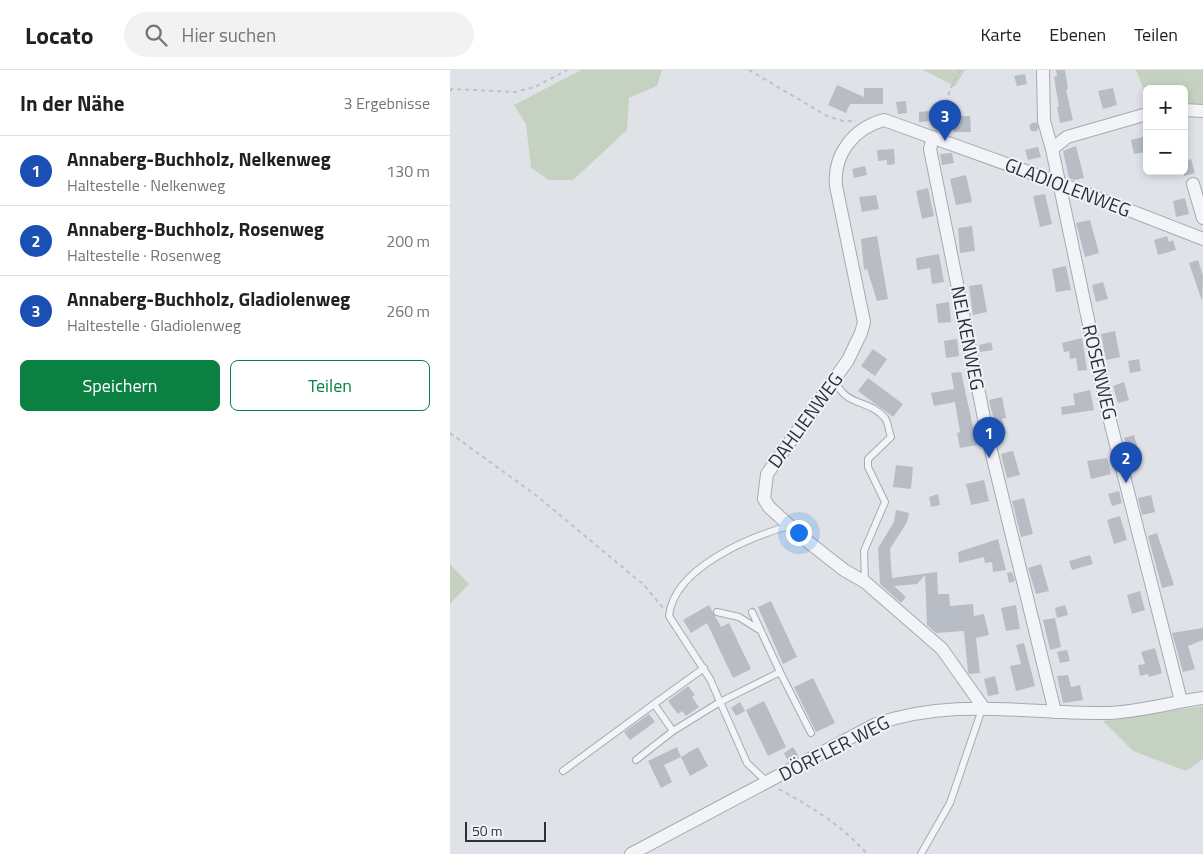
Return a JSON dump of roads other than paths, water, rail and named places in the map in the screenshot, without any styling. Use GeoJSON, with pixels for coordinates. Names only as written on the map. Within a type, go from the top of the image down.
{"type":"FeatureCollection","features":[{"type":"Feature","properties":{"kind":"street","name":"ROSENWEG"},"geometry":{"type":"LineString","coordinates":[[1043,70],[1044,121],[1052,149],[1106,405],[1181,701]]}},
{"type":"Feature","properties":{"kind":"street"},"geometry":{"type":"LineString","coordinates":[[1188,110],[1203,111]]}},
{"type":"Feature","properties":{"kind":"street"},"geometry":{"type":"LineString","coordinates":[[1052,149],[1067,137],[1143,115]]}},
{"type":"Feature","properties":{"kind":"street","name":"DAHLIENWEG"},"geometry":{"type":"LineString","coordinates":[[933,137],[884,120],[868,124],[848,144],[841,155],[835,173],[864,322],[855,348],[835,380],[767,474],[764,499],[769,507],[789,526],[844,570],[865,582],[942,650],[983,708]]}},
{"type":"Feature","properties":{"kind":"street","name":"GLADIOLENWEG"},"geometry":{"type":"LineString","coordinates":[[933,137],[1203,239]]}},
{"type":"Feature","properties":{"kind":"street","name":"NELKENWEG"},"geometry":{"type":"LineString","coordinates":[[933,137],[930,149],[988,438],[1056,712]]}},
{"type":"Feature","properties":{"kind":"street"},"geometry":{"type":"LineString","coordinates":[[1193,184],[1203,218]]}},
{"type":"Feature","properties":{"kind":"street","name":"DÖRFLER WEG"},"geometry":{"type":"LineString","coordinates":[[631,854],[876,724],[900,716],[935,709],[983,708],[1108,713],[1203,698]]}},
{"type":"Feature","properties":{"kind":"lane"},"geometry":{"type":"LineString","coordinates":[[835,380],[838,390],[848,398],[872,408],[885,419],[890,437],[868,459],[868,467],[885,502],[864,551],[865,582]]}},
{"type":"Feature","properties":{"kind":"lane"},"geometry":{"type":"LineString","coordinates":[[767,782],[747,763],[704,668],[671,622],[669,610],[682,585],[723,554],[746,540],[789,526]]}},
{"type":"Feature","properties":{"kind":"lane"},"geometry":{"type":"LineString","coordinates":[[717,612],[739,617],[760,629]]}},
{"type":"Feature","properties":{"kind":"lane"},"geometry":{"type":"LineString","coordinates":[[752,612],[811,733]]}},
{"type":"Feature","properties":{"kind":"lane"},"geometry":{"type":"LineString","coordinates":[[564,771],[704,668]]}},
{"type":"Feature","properties":{"kind":"lane"},"geometry":{"type":"LineString","coordinates":[[636,760],[672,731],[720,702],[780,672]]}},
{"type":"Feature","properties":{"kind":"lane"},"geometry":{"type":"LineString","coordinates":[[654,704],[672,731]]}},
{"type":"Feature","properties":{"kind":"lane"},"geometry":{"type":"LineString","coordinates":[[921,854],[950,803],[983,708]]}},
{"type":"Feature","properties":{"kind":"place","name":"Annaberg-Buchholz, Gladiolenweg"},"geometry":{"type":"Point","coordinates":[945,141]}},
{"type":"Feature","properties":{"kind":"place","name":"Annaberg-Buchholz, Nelkenweg"},"geometry":{"type":"Point","coordinates":[989,458]}},
{"type":"Feature","properties":{"kind":"place","name":"Annaberg-Buchholz, Rosenweg"},"geometry":{"type":"Point","coordinates":[1126,483]}}]}
